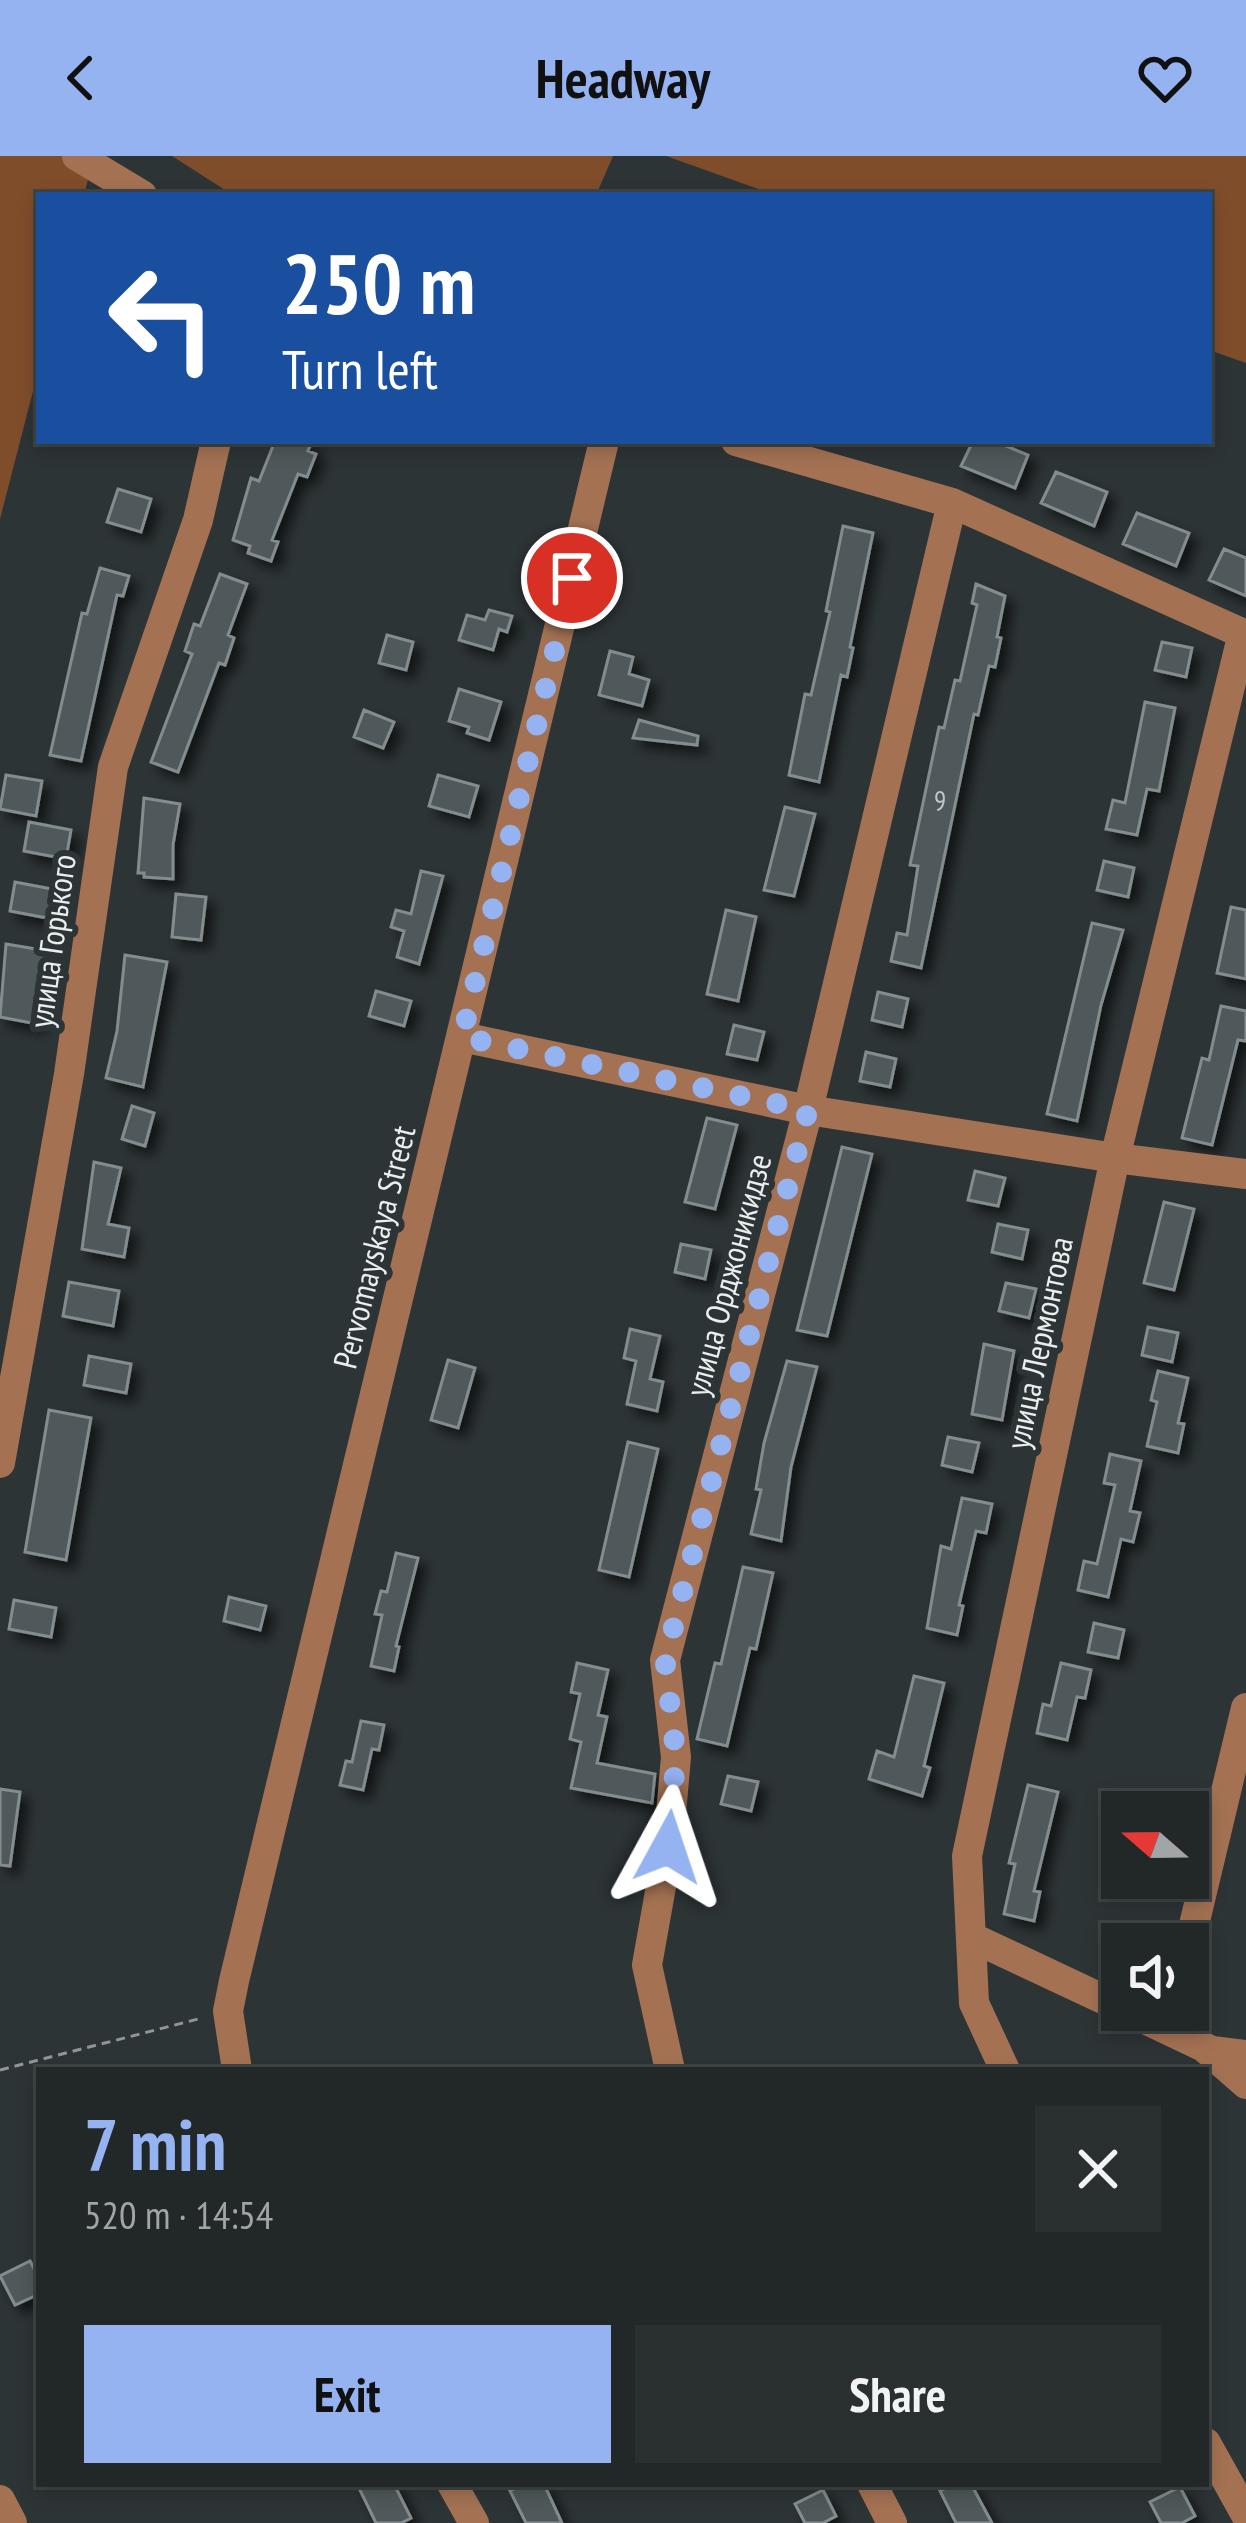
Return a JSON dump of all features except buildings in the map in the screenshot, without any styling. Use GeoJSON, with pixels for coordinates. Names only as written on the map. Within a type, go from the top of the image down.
{"type":"FeatureCollection","features":[{"type":"Feature","properties":{"kind":"street"},"geometry":{"type":"LineString","coordinates":[[77,156],[137,192]]}},
{"type":"Feature","properties":{"kind":"street","name":"улица Горького"},"geometry":{"type":"LineString","coordinates":[[0,1463],[69,1074],[113,767],[198,520],[215,444]]}},
{"type":"Feature","properties":{"kind":"street","name":"Pervomayskaya Street"},"geometry":{"type":"LineString","coordinates":[[237,2067],[228,2011],[603,444]]}},
{"type":"Feature","properties":{"kind":"street"},"geometry":{"type":"LineString","coordinates":[[746,444],[952,503],[1244,634]]}},
{"type":"Feature","properties":{"kind":"street","name":"улица Орджоникидзе"},"geometry":{"type":"LineString","coordinates":[[669,2067],[647,1965],[668,1847],[676,1757],[665,1660],[808,1110],[952,503]]}},
{"type":"Feature","properties":{"kind":"street","name":"улица Лермонтова"},"geometry":{"type":"LineString","coordinates":[[1004,2067],[974,2003],[968,1856],[1115,1158],[1244,634]]}},
{"type":"Feature","properties":{"kind":"street"},"geometry":{"type":"LineString","coordinates":[[462,1037],[808,1110],[1246,1174]]}},
{"type":"Feature","properties":{"kind":"street"},"geometry":{"type":"LineString","coordinates":[[1194,1923],[1246,1708]]}},
{"type":"Feature","properties":{"kind":"street"},"geometry":{"type":"LineString","coordinates":[[971,1936],[1101,1998]]}},
{"type":"Feature","properties":{"kind":"street"},"geometry":{"type":"LineString","coordinates":[[1170,2031],[1212,2051],[1246,2055]]}},
{"type":"Feature","properties":{"kind":"street"},"geometry":{"type":"LineString","coordinates":[[1187,2031],[1246,2084]]}},
{"type":"Feature","properties":{"kind":"street"},"geometry":{"type":"LineString","coordinates":[[1209,2448],[1246,2515]]}},
{"type":"Feature","properties":{"kind":"street"},"geometry":{"type":"LineString","coordinates":[[454,2487],[474,2523]]}},
{"type":"Feature","properties":{"kind":"street"},"geometry":{"type":"LineString","coordinates":[[874,2487],[892,2523]]}},
{"type":"Feature","properties":{"kind":"street"},"geometry":{"type":"LineString","coordinates":[[0,2500],[12,2523]]}},
{"type":"Feature","properties":{"kind":"path"},"geometry":{"type":"LineString","coordinates":[[0,2070],[228,2011]]}},
{"type":"Feature","properties":{"kind":"shaded area"},"geometry":{"type":"Polygon","coordinates":[[[0,156],[94,156],[85,192],[36,192],[36,380],[0,519],[0,156]]]}},
{"type":"Feature","properties":{"kind":"shaded area"},"geometry":{"type":"Polygon","coordinates":[[[172,156],[613,156],[597,192],[228,192],[172,156]]]}},
{"type":"Feature","properties":{"kind":"shaded area"},"geometry":{"type":"Polygon","coordinates":[[[666,156],[1246,156],[1246,363],[1212,351],[1212,192],[767,192],[666,156]]]}},
{"type":"Feature","properties":{"kind":"route"},"geometry":{"type":"LineString","coordinates":[[572,578],[462,1037],[808,1110],[665,1660],[676,1757],[668,1847]]}}]}
